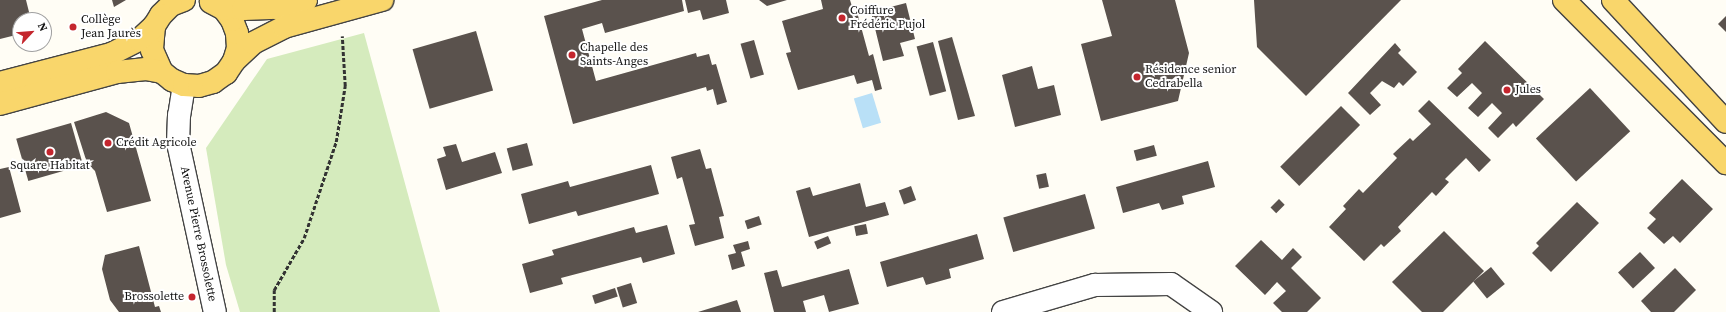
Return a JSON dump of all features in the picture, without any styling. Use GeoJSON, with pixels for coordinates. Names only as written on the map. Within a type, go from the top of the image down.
{"type":"FeatureCollection","features":[{"type":"Feature","properties":{"kind":"main road"},"geometry":{"type":"LineString","coordinates":[[0,83],[111,54],[139,40],[154,26],[161,15],[171,5],[184,0]]}},
{"type":"Feature","properties":{"kind":"main road"},"geometry":{"type":"LineString","coordinates":[[208,1],[243,9],[277,8],[306,0]]}},
{"type":"Feature","properties":{"kind":"main road"},"geometry":{"type":"LineString","coordinates":[[0,104],[117,72],[146,69],[162,72],[184,85],[199,86],[213,82],[226,73],[234,61],[253,43],[284,27],[382,0]]}},
{"type":"Feature","properties":{"kind":"main road"},"geometry":{"type":"LineString","coordinates":[[1564,0],[1726,163]]}},
{"type":"Feature","properties":{"kind":"main road"},"geometry":{"type":"LineString","coordinates":[[1613,0],[1726,122]]}},
{"type":"Feature","properties":{"kind":"main road"},"geometry":{"type":"LineString","coordinates":[[208,1],[224,9],[232,20],[237,33],[238,48],[234,61]]}},
{"type":"Feature","properties":{"kind":"main road"},"geometry":{"type":"LineString","coordinates":[[154,26],[152,50],[162,72]]}},
{"type":"Feature","properties":{"kind":"street","name":"Avenue Pierre Brossolette"},"geometry":{"type":"LineString","coordinates":[[184,85],[179,115],[178,143],[215,312]]}},
{"type":"Feature","properties":{"kind":"street"},"geometry":{"type":"LineString","coordinates":[[1003,312],[1095,285],[1170,284],[1211,312]]}},
{"type":"Feature","properties":{"kind":"path"},"geometry":{"type":"LineString","coordinates":[[274,312],[274,290],[304,238],[336,142],[345,86],[340,11]]}},
{"type":"Feature","properties":{"kind":"green space"},"geometry":{"type":"Polygon","coordinates":[[[364,33],[440,312],[240,312],[226,265],[206,148],[267,59],[364,33]]]}},
{"type":"Feature","properties":{"kind":"water"},"geometry":{"type":"Polygon","coordinates":[[[872,93],[881,123],[863,128],[854,99],[872,93]]]}},
{"type":"Feature","properties":{"kind":"building"},"geometry":{"type":"Polygon","coordinates":[[[0,0],[26,0],[29,12],[12,12],[12,36],[0,39],[0,0]]]}},
{"type":"Feature","properties":{"kind":"building"},"geometry":{"type":"Polygon","coordinates":[[[112,0],[126,0],[114,7],[112,0]]]}},
{"type":"Feature","properties":{"kind":"building"},"geometry":{"type":"Polygon","coordinates":[[[602,0],[682,0],[684,11],[605,33],[602,23],[582,29],[596,81],[696,53],[697,57],[709,54],[712,65],[716,64],[727,102],[717,105],[713,89],[707,91],[706,87],[573,124],[544,16],[602,0]]]}},
{"type":"Feature","properties":{"kind":"building"},"geometry":{"type":"Polygon","coordinates":[[[685,0],[726,0],[729,13],[703,20],[700,10],[688,13],[685,0]]]}},
{"type":"Feature","properties":{"kind":"building"},"geometry":{"type":"Polygon","coordinates":[[[759,0],[787,0],[767,6],[759,0]]]}},
{"type":"Feature","properties":{"kind":"building"},"geometry":{"type":"Polygon","coordinates":[[[821,0],[850,0],[854,13],[857,12],[869,56],[873,54],[882,89],[875,91],[872,80],[857,84],[854,75],[798,90],[786,53],[791,52],[782,21],[823,9],[821,0]]]}},
{"type":"Feature","properties":{"kind":"building","name":"Résidence senior Cedrabella"},"geometry":{"type":"Polygon","coordinates":[[[1102,0],[1175,0],[1189,53],[1178,101],[1101,121],[1081,44],[1112,36],[1102,0]]]}},
{"type":"Feature","properties":{"kind":"building"},"geometry":{"type":"Polygon","coordinates":[[[1254,0],[1401,0],[1306,96],[1257,47],[1254,0]]]}},
{"type":"Feature","properties":{"kind":"building"},"geometry":{"type":"Polygon","coordinates":[[[906,3],[915,39],[900,43],[904,56],[883,61],[871,12],[906,3]]]}},
{"type":"Feature","properties":{"kind":"building"},"geometry":{"type":"Polygon","coordinates":[[[1726,16],[1726,32],[1718,24],[1726,16]]]}},
{"type":"Feature","properties":{"kind":"building"},"geometry":{"type":"Polygon","coordinates":[[[476,31],[493,91],[430,109],[413,49],[476,31]]]}},
{"type":"Feature","properties":{"kind":"building"},"geometry":{"type":"Polygon","coordinates":[[[952,37],[975,116],[958,120],[938,41],[952,37]]]}},
{"type":"Feature","properties":{"kind":"building"},"geometry":{"type":"Polygon","coordinates":[[[754,40],[764,75],[750,78],[741,44],[754,40]]]}},
{"type":"Feature","properties":{"kind":"building","name":"Jules"},"geometry":{"type":"Polygon","coordinates":[[[1485,41],[1544,99],[1516,127],[1513,123],[1498,138],[1488,128],[1502,113],[1492,103],[1478,117],[1468,108],[1482,93],[1472,83],[1457,97],[1447,88],[1462,73],[1458,69],[1485,41]]]}},
{"type":"Feature","properties":{"kind":"building"},"geometry":{"type":"Polygon","coordinates":[[[933,42],[946,91],[930,96],[917,46],[933,42]]]}},
{"type":"Feature","properties":{"kind":"building"},"geometry":{"type":"Polygon","coordinates":[[[1395,43],[1401,50],[1398,53],[1417,72],[1403,86],[1399,82],[1394,88],[1382,81],[1370,93],[1381,105],[1370,115],[1348,93],[1395,43]]]}},
{"type":"Feature","properties":{"kind":"building"},"geometry":{"type":"Polygon","coordinates":[[[1032,66],[1038,89],[1054,85],[1061,115],[1015,127],[1002,75],[1032,66]]]}},
{"type":"Feature","properties":{"kind":"building"},"geometry":{"type":"Polygon","coordinates":[[[1590,88],[1630,131],[1576,182],[1536,138],[1590,88]]]}},
{"type":"Feature","properties":{"kind":"building"},"geometry":{"type":"Polygon","coordinates":[[[1429,100],[1491,160],[1479,172],[1466,158],[1445,179],[1449,182],[1436,196],[1432,192],[1398,227],[1401,231],[1384,247],[1381,244],[1364,261],[1329,227],[1346,209],[1343,206],[1359,189],[1363,193],[1397,158],[1393,154],[1410,138],[1413,141],[1431,124],[1418,111],[1429,100]]]}},
{"type":"Feature","properties":{"kind":"building"},"geometry":{"type":"Polygon","coordinates":[[[1341,106],[1360,125],[1299,186],[1280,167],[1341,106]]]}},
{"type":"Feature","properties":{"kind":"building","name":"Crédit Agricole"},"geometry":{"type":"Polygon","coordinates":[[[106,112],[129,123],[151,201],[107,212],[95,171],[87,163],[74,122],[106,112]]]}},
{"type":"Feature","properties":{"kind":"building","name":"Square Habitat"},"geometry":{"type":"Polygon","coordinates":[[[71,123],[83,165],[28,181],[16,139],[71,123]]]}},
{"type":"Feature","properties":{"kind":"building"},"geometry":{"type":"Polygon","coordinates":[[[527,143],[533,165],[513,171],[507,148],[527,143]]]}},
{"type":"Feature","properties":{"kind":"building"},"geometry":{"type":"Polygon","coordinates":[[[456,144],[462,162],[495,152],[502,173],[446,190],[437,159],[446,156],[443,147],[456,144]]]}},
{"type":"Feature","properties":{"kind":"building"},"geometry":{"type":"Polygon","coordinates":[[[1154,145],[1157,156],[1137,161],[1134,150],[1154,145]]]}},
{"type":"Feature","properties":{"kind":"building"},"geometry":{"type":"Polygon","coordinates":[[[700,149],[706,169],[711,168],[724,216],[719,217],[724,238],[695,246],[689,225],[695,224],[682,177],[677,179],[671,157],[700,149]]]}},
{"type":"Feature","properties":{"kind":"building"},"geometry":{"type":"Polygon","coordinates":[[[1208,161],[1215,187],[1182,196],[1184,204],[1162,210],[1159,203],[1123,213],[1116,187],[1208,161]]]}},
{"type":"Feature","properties":{"kind":"building"},"geometry":{"type":"Polygon","coordinates":[[[651,165],[659,194],[578,216],[576,211],[529,224],[521,194],[568,181],[570,187],[651,165]]]}},
{"type":"Feature","properties":{"kind":"building"},"geometry":{"type":"Polygon","coordinates":[[[9,167],[21,212],[0,218],[0,169],[9,167]]]}},
{"type":"Feature","properties":{"kind":"building"},"geometry":{"type":"Polygon","coordinates":[[[1046,173],[1049,187],[1039,189],[1036,175],[1046,173]]]}},
{"type":"Feature","properties":{"kind":"building"},"geometry":{"type":"Polygon","coordinates":[[[1682,179],[1713,209],[1680,243],[1673,236],[1664,244],[1647,228],[1656,219],[1649,213],[1682,179]]]}},
{"type":"Feature","properties":{"kind":"building"},"geometry":{"type":"Polygon","coordinates":[[[860,183],[866,207],[885,202],[889,215],[809,237],[796,191],[810,187],[813,196],[860,183]]]}},
{"type":"Feature","properties":{"kind":"building"},"geometry":{"type":"Polygon","coordinates":[[[911,186],[916,200],[904,205],[899,190],[911,186]]]}},
{"type":"Feature","properties":{"kind":"building"},"geometry":{"type":"Polygon","coordinates":[[[1085,194],[1095,229],[1013,252],[1003,217],[1085,194]]]}},
{"type":"Feature","properties":{"kind":"building"},"geometry":{"type":"Polygon","coordinates":[[[1279,199],[1285,205],[1276,213],[1271,207],[1279,199]]]}},
{"type":"Feature","properties":{"kind":"building"},"geometry":{"type":"Polygon","coordinates":[[[1577,202],[1599,223],[1551,272],[1532,253],[1539,246],[1536,243],[1577,202]]]}},
{"type":"Feature","properties":{"kind":"building"},"geometry":{"type":"Polygon","coordinates":[[[759,216],[762,225],[748,229],[745,221],[759,216]]]}},
{"type":"Feature","properties":{"kind":"building"},"geometry":{"type":"Polygon","coordinates":[[[866,224],[868,234],[856,236],[854,226],[866,224]]]}},
{"type":"Feature","properties":{"kind":"building"},"geometry":{"type":"Polygon","coordinates":[[[667,225],[675,254],[643,263],[641,257],[561,278],[563,284],[530,293],[522,264],[554,255],[552,250],[634,227],[636,233],[667,225]]]}},
{"type":"Feature","properties":{"kind":"building"},"geometry":{"type":"Polygon","coordinates":[[[1444,231],[1484,271],[1443,312],[1422,312],[1392,282],[1444,231]]]}},
{"type":"Feature","properties":{"kind":"building"},"geometry":{"type":"Polygon","coordinates":[[[977,234],[984,259],[949,269],[951,278],[926,285],[923,277],[887,287],[880,262],[977,234]]]}},
{"type":"Feature","properties":{"kind":"building"},"geometry":{"type":"Polygon","coordinates":[[[828,236],[831,243],[817,249],[814,242],[828,236]]]}},
{"type":"Feature","properties":{"kind":"building"},"geometry":{"type":"Polygon","coordinates":[[[1261,240],[1282,260],[1293,248],[1302,257],[1291,268],[1321,298],[1307,312],[1282,312],[1273,303],[1286,291],[1277,282],[1265,295],[1235,266],[1261,240]]]}},
{"type":"Feature","properties":{"kind":"building"},"geometry":{"type":"Polygon","coordinates":[[[748,241],[750,249],[741,252],[745,266],[732,270],[728,255],[736,253],[733,245],[748,241]]]}},
{"type":"Feature","properties":{"kind":"building"},"geometry":{"type":"Polygon","coordinates":[[[139,246],[155,307],[159,306],[161,312],[119,312],[110,300],[102,269],[105,255],[139,246]]]}},
{"type":"Feature","properties":{"kind":"building"},"geometry":{"type":"Polygon","coordinates":[[[1640,252],[1655,268],[1633,289],[1618,272],[1640,252]]]}},
{"type":"Feature","properties":{"kind":"building"},"geometry":{"type":"Polygon","coordinates":[[[1491,267],[1505,284],[1487,299],[1473,281],[1491,267]]]}},
{"type":"Feature","properties":{"kind":"building"},"geometry":{"type":"Polygon","coordinates":[[[1675,268],[1696,290],[1674,312],[1651,312],[1641,301],[1675,268]]]}},
{"type":"Feature","properties":{"kind":"building"},"geometry":{"type":"Polygon","coordinates":[[[849,269],[859,304],[829,312],[824,295],[803,301],[806,312],[774,312],[764,273],[777,270],[782,287],[849,269]]]}},
{"type":"Feature","properties":{"kind":"building"},"geometry":{"type":"Polygon","coordinates":[[[631,283],[637,303],[623,307],[617,287],[631,283]]]}},
{"type":"Feature","properties":{"kind":"building"},"geometry":{"type":"Polygon","coordinates":[[[615,288],[618,297],[595,304],[592,295],[615,288]]]}},
{"type":"Feature","properties":{"kind":"building"},"geometry":{"type":"Polygon","coordinates":[[[737,300],[741,312],[698,312],[737,300]]]}},
{"type":"Feature","properties":{"kind":"place","name":"Coiffure Frédéric Pujol"},"geometry":{"type":"Point","coordinates":[842,18]}},
{"type":"Feature","properties":{"kind":"place","name":"Collège Jean Jaurès"},"geometry":{"type":"Point","coordinates":[73,27]}},
{"type":"Feature","properties":{"kind":"place","name":"Chapelle des Saints-Anges"},"geometry":{"type":"Point","coordinates":[572,55]}},
{"type":"Feature","properties":{"kind":"place","name":"Résidence senior Cedrabella"},"geometry":{"type":"Point","coordinates":[1137,77]}},
{"type":"Feature","properties":{"kind":"place","name":"Jules"},"geometry":{"type":"Point","coordinates":[1507,90]}},
{"type":"Feature","properties":{"kind":"place","name":"Crédit Agricole"},"geometry":{"type":"Point","coordinates":[108,143]}},
{"type":"Feature","properties":{"kind":"place","name":"Square Habitat"},"geometry":{"type":"Point","coordinates":[50,152]}},
{"type":"Feature","properties":{"kind":"place","name":"Brossolette"},"geometry":{"type":"Point","coordinates":[192,297]}}]}
